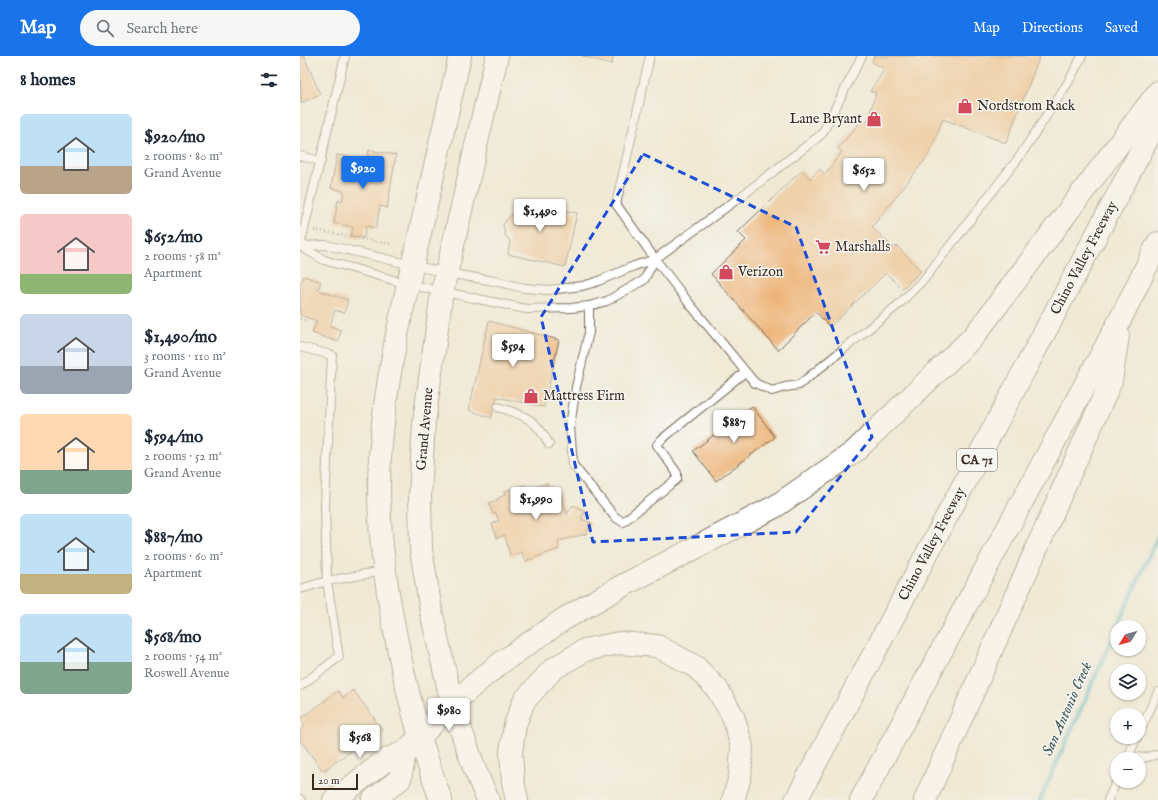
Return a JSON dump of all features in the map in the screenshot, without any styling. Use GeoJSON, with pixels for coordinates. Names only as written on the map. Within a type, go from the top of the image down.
{"type":"FeatureCollection","features":[{"type":"Feature","properties":{"kind":"main road"},"geometry":{"type":"LineString","coordinates":[[441,800],[413,745],[402,671],[384,571],[379,514],[379,486],[382,429],[386,394],[410,275],[460,56]]}},
{"type":"Feature","properties":{"kind":"main road","name":"Grand Avenue"},"geometry":{"type":"LineString","coordinates":[[488,800],[475,770],[452,704],[431,611],[421,548],[420,496],[424,422],[444,282],[497,56]]}},
{"type":"Feature","properties":{"kind":"main road"},"geometry":{"type":"LineString","coordinates":[[334,800],[386,760],[413,745],[452,704],[477,682],[502,662],[564,619],[627,584],[776,506],[854,452],[974,336],[1158,92]]}},
{"type":"Feature","properties":{"kind":"main road","name":"Chino Valley Freeway"},"geometry":{"type":"LineString","coordinates":[[796,800],[1158,119]]}},
{"type":"Feature","properties":{"kind":"main road"},"geometry":{"type":"LineString","coordinates":[[861,800],[1120,320],[1158,243]]}},
{"type":"Feature","properties":{"kind":"main road"},"geometry":{"type":"LineString","coordinates":[[925,800],[1111,381],[1120,320]]}},
{"type":"Feature","properties":{"kind":"main road"},"geometry":{"type":"LineString","coordinates":[[517,800],[512,782],[511,752],[515,725],[524,701],[553,669],[585,650],[619,643],[657,646],[696,667],[717,689],[733,716],[742,747],[740,777],[733,800]]}},
{"type":"Feature","properties":{"kind":"main road"},"geometry":{"type":"LineString","coordinates":[[373,800],[400,779],[413,745]]}},
{"type":"Feature","properties":{"kind":"lane"},"geometry":{"type":"LineString","coordinates":[[300,246],[345,56]]}},
{"type":"Feature","properties":{"kind":"lane"},"geometry":{"type":"LineString","coordinates":[[650,56],[616,204],[655,259],[745,372],[755,383],[772,391],[798,385],[898,305],[925,278],[1020,156],[1069,81],[1082,56]]}},
{"type":"Feature","properties":{"kind":"lane"},"geometry":{"type":"LineString","coordinates":[[300,246],[326,245],[410,275],[444,282],[549,290],[582,286],[596,282],[655,259],[743,195],[822,134],[862,56]]}},
{"type":"Feature","properties":{"kind":"lane"},"geometry":{"type":"LineString","coordinates":[[300,156],[321,161]]}},
{"type":"Feature","properties":{"kind":"lane"},"geometry":{"type":"LineString","coordinates":[[300,246],[324,260],[444,282],[526,309],[571,308],[589,306],[607,301],[644,280],[655,259]]}},
{"type":"Feature","properties":{"kind":"lane"},"geometry":{"type":"LineString","coordinates":[[589,306],[589,332],[576,387],[570,426],[573,465],[615,517],[623,522],[677,479],[677,473],[657,445],[661,440],[745,372]]}},
{"type":"Feature","properties":{"kind":"lane"},"geometry":{"type":"LineString","coordinates":[[300,347],[332,355],[325,505],[328,581],[339,657],[300,686]]}},
{"type":"Feature","properties":{"kind":"lane"},"geometry":{"type":"LineString","coordinates":[[498,407],[523,415],[533,421],[542,431],[549,444]]}},
{"type":"Feature","properties":{"kind":"lane"},"geometry":{"type":"LineString","coordinates":[[300,589],[328,581],[384,571]]}},
{"type":"Feature","properties":{"kind":"lane"},"geometry":{"type":"LineString","coordinates":[[1146,718],[1158,692]]}},
{"type":"Feature","properties":{"kind":"lane"},"geometry":{"type":"LineString","coordinates":[[1146,757],[1158,754]]}},
{"type":"Feature","properties":{"kind":"lane"},"geometry":{"type":"LineString","coordinates":[[1108,800],[1113,788]]}},
{"type":"Feature","properties":{"kind":"path"},"geometry":{"type":"LineString","coordinates":[[305,229],[324,231],[391,244]]}},
{"type":"Feature","properties":{"kind":"path"},"geometry":{"type":"LineString","coordinates":[[300,319],[308,321]]}},
{"type":"Feature","properties":{"kind":"highlighted area"},"geometry":{"type":"Polygon","coordinates":[[[643,154],[796,227],[872,437],[796,532],[593,542],[541,317],[643,154]]]}},
{"type":"Feature","properties":{"kind":"building"},"geometry":{"type":"Polygon","coordinates":[[[300,56],[304,56],[320,94],[301,103],[300,56]]]}},
{"type":"Feature","properties":{"kind":"building"},"geometry":{"type":"Polygon","coordinates":[[[582,56],[613,56],[612,64],[582,56]]]}},
{"type":"Feature","properties":{"kind":"building"},"geometry":{"type":"Polygon","coordinates":[[[874,56],[1040,56],[1006,143],[943,119],[928,156],[872,227],[894,248],[897,246],[921,271],[902,289],[886,273],[830,327],[816,312],[778,350],[711,274],[746,240],[738,232],[802,170],[810,179],[819,169],[825,174],[842,152],[838,148],[863,119],[867,122],[876,93],[870,91],[885,69],[872,62],[874,56]]]}},
{"type":"Feature","properties":{"kind":"building"},"geometry":{"type":"Polygon","coordinates":[[[369,150],[396,155],[387,208],[380,206],[376,228],[366,226],[364,238],[351,236],[353,227],[334,223],[338,200],[342,201],[344,191],[331,188],[337,155],[367,160],[369,150]]]}},
{"type":"Feature","properties":{"kind":"building"},"geometry":{"type":"Polygon","coordinates":[[[519,201],[577,213],[565,267],[508,254],[510,241],[505,235],[503,225],[512,214],[517,214],[519,201]]]}},
{"type":"Feature","properties":{"kind":"building"},"geometry":{"type":"Polygon","coordinates":[[[304,276],[321,282],[318,290],[348,300],[344,313],[335,310],[330,326],[341,330],[338,342],[312,333],[317,321],[300,315],[300,286],[304,276]]]}},
{"type":"Feature","properties":{"kind":"building"},"geometry":{"type":"Polygon","coordinates":[[[489,321],[559,340],[544,407],[497,397],[491,418],[469,410],[489,321]]]}},
{"type":"Feature","properties":{"kind":"building"},"geometry":{"type":"Polygon","coordinates":[[[752,406],[775,437],[716,481],[693,451],[752,406]]]}},
{"type":"Feature","properties":{"kind":"building"},"geometry":{"type":"Polygon","coordinates":[[[547,483],[552,495],[560,492],[567,514],[573,505],[585,511],[581,519],[591,523],[586,534],[558,541],[559,549],[525,561],[522,552],[510,556],[505,535],[497,538],[492,524],[499,521],[496,513],[493,514],[489,503],[498,500],[498,498],[505,495],[504,491],[525,485],[527,490],[547,483]]]}},
{"type":"Feature","properties":{"kind":"building"},"geometry":{"type":"Polygon","coordinates":[[[353,690],[382,729],[323,771],[300,740],[300,730],[305,726],[300,719],[338,691],[343,698],[353,690]]]}},
{"type":"Feature","properties":{"kind":"waterway","name":"San Antonio Creek"},"geometry":{"type":"LineString","coordinates":[[1120,620],[1158,536]]}},
{"type":"Feature","properties":{"kind":"waterway","name":"San Antonio Creek"},"geometry":{"type":"LineString","coordinates":[[1040,800],[1110,644]]}},
{"type":"Feature","properties":{"kind":"place","name":"Nordstrom Rack"},"geometry":{"type":"Point","coordinates":[965,106]}},
{"type":"Feature","properties":{"kind":"place","name":"Lane Bryant"},"geometry":{"type":"Point","coordinates":[874,119]}},
{"type":"Feature","properties":{"kind":"place","name":"Marshalls"},"geometry":{"type":"Point","coordinates":[823,247]}},
{"type":"Feature","properties":{"kind":"place","name":"Verizon"},"geometry":{"type":"Point","coordinates":[726,272]}},
{"type":"Feature","properties":{"kind":"place","name":"Mattress Firm"},"geometry":{"type":"Point","coordinates":[531,396]}}]}
